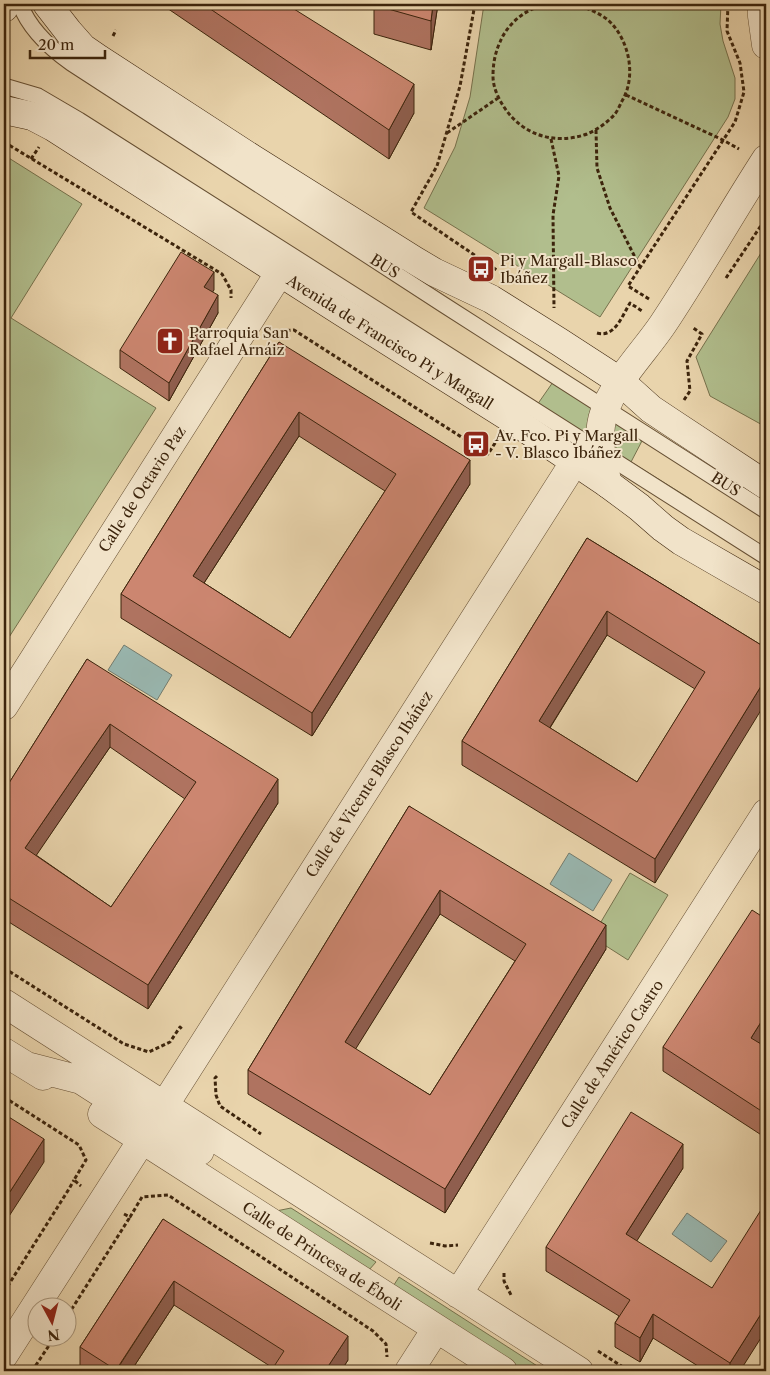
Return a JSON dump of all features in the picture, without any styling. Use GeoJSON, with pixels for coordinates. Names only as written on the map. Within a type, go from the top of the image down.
{"type":"FeatureCollection","features":[{"type":"Feature","properties":{"kind":"street"},"geometry":{"type":"LineString","coordinates":[[4,8],[6,4]]}},
{"type":"Feature","properties":{"kind":"street"},"geometry":{"type":"LineString","coordinates":[[47,4],[83,48],[107,65],[393,248],[434,272],[492,299],[566,346],[621,382],[651,409],[766,485]]}},
{"type":"Feature","properties":{"kind":"street"},"geometry":{"type":"LineString","coordinates":[[762,4],[766,45]]}},
{"type":"Feature","properties":{"kind":"street","name":"Avenida de Francisco Pi y Margall"},"geometry":{"type":"LineString","coordinates":[[4,110],[32,116],[53,127],[510,418],[608,484],[681,541],[766,590]]}},
{"type":"Feature","properties":{"kind":"street"},"geometry":{"type":"LineString","coordinates":[[608,484],[601,452],[601,428],[603,415],[611,396],[662,325],[766,159]]}},
{"type":"Feature","properties":{"kind":"street","name":"Calle de Octavio Paz"},"geometry":{"type":"LineString","coordinates":[[4,706],[280,272]]}},
{"type":"Feature","properties":{"kind":"street","name":"Calle de Vicente Blasco Ibáñez"},"geometry":{"type":"LineString","coordinates":[[164,1106],[575,461]]}},
{"type":"Feature","properties":{"kind":"street","name":"Calle de Américo Castro"},"geometry":{"type":"LineString","coordinates":[[458,1294],[766,813]]}},
{"type":"Feature","properties":{"kind":"street","name":"Calle de Princesa de Éboli"},"geometry":{"type":"LineString","coordinates":[[4,1003],[579,1371]]}},
{"type":"Feature","properties":{"kind":"street","name":"Calle de Princesa de Éboli"},"geometry":{"type":"LineString","coordinates":[[4,1052],[503,1371]]}},
{"type":"Feature","properties":{"kind":"street","name":"Calle de Princesa de Éboli"},"geometry":{"type":"LineString","coordinates":[[27,1066],[81,1080],[137,1116],[164,1106]]}},
{"type":"Feature","properties":{"kind":"street","name":"Calle de Princesa de Éboli"},"geometry":{"type":"LineString","coordinates":[[142,1140],[170,1131],[247,1181],[292,1188]]}},
{"type":"Feature","properties":{"kind":"street"},"geometry":{"type":"LineString","coordinates":[[4,1354],[142,1140]]}},
{"type":"Feature","properties":{"kind":"street"},"geometry":{"type":"LineString","coordinates":[[398,1365],[436,1329]]}},
{"type":"Feature","properties":{"kind":"lane","name":"BUS"},"geometry":{"type":"LineString","coordinates":[[20,4],[29,22],[44,41],[71,63],[427,294],[766,510]]}},
{"type":"Feature","properties":{"kind":"lane"},"geometry":{"type":"LineString","coordinates":[[4,86],[38,96],[80,120],[766,557]]}},
{"type":"Feature","properties":{"kind":"path"},"geometry":{"type":"LineString","coordinates":[[475,4],[460,86],[437,166],[411,212],[498,271]]}},
{"type":"Feature","properties":{"kind":"path"},"geometry":{"type":"LineString","coordinates":[[552,4],[537,7],[517,18],[503,35],[495,55],[493,77],[498,98],[511,118],[529,132],[551,139],[574,138],[596,130],[614,115],[626,95],[630,76],[628,56],[621,37],[608,21],[592,10],[574,4]]}},
{"type":"Feature","properties":{"kind":"path"},"geometry":{"type":"LineString","coordinates":[[652,302],[628,286],[735,122],[744,92],[740,63],[727,31],[728,4]]}},
{"type":"Feature","properties":{"kind":"path"},"geometry":{"type":"LineString","coordinates":[[626,95],[739,149]]}},
{"type":"Feature","properties":{"kind":"path"},"geometry":{"type":"LineString","coordinates":[[446,134],[498,98]]}},
{"type":"Feature","properties":{"kind":"path"},"geometry":{"type":"LineString","coordinates":[[596,130],[597,168],[610,208],[640,267]]}},
{"type":"Feature","properties":{"kind":"path"},"geometry":{"type":"LineString","coordinates":[[551,139],[559,176],[553,215],[554,309]]}},
{"type":"Feature","properties":{"kind":"path"},"geometry":{"type":"LineString","coordinates":[[4,142],[222,274],[231,290],[231,304]]}},
{"type":"Feature","properties":{"kind":"path"},"geometry":{"type":"LineString","coordinates":[[546,304],[560,313]]}},
{"type":"Feature","properties":{"kind":"path"},"geometry":{"type":"LineString","coordinates":[[681,405],[690,391],[687,360],[702,334],[687,324]]}},
{"type":"Feature","properties":{"kind":"path"},"geometry":{"type":"LineString","coordinates":[[271,334],[278,331],[294,330],[326,350]]}},
{"type":"Feature","properties":{"kind":"path"},"geometry":{"type":"LineString","coordinates":[[4,968],[124,1044],[149,1052],[170,1042],[180,1027],[204,1043]]}},
{"type":"Feature","properties":{"kind":"path"},"geometry":{"type":"LineString","coordinates":[[220,1071],[215,1078],[216,1095],[220,1106],[269,1138]]}},
{"type":"Feature","properties":{"kind":"path"},"geometry":{"type":"LineString","coordinates":[[4,1097],[79,1145],[86,1160],[4,1292]]}},
{"type":"Feature","properties":{"kind":"path"},"geometry":{"type":"LineString","coordinates":[[74,1180],[102,1202],[130,1217]]}},
{"type":"Feature","properties":{"kind":"path"},"geometry":{"type":"LineString","coordinates":[[78,1300],[142,1197],[168,1195],[373,1331],[386,1344],[398,1365]]}},
{"type":"Feature","properties":{"kind":"path"},"geometry":{"type":"LineString","coordinates":[[426,1242],[445,1246],[463,1244]]}},
{"type":"Feature","properties":{"kind":"path"},"geometry":{"type":"LineString","coordinates":[[504,1268],[504,1281],[509,1294],[517,1299]]}},
{"type":"Feature","properties":{"kind":"path"},"geometry":{"type":"LineString","coordinates":[[32,1371],[47,1348]]}},
{"type":"Feature","properties":{"kind":"path"},"geometry":{"type":"LineString","coordinates":[[597,1351],[629,1371]]}},
{"type":"Feature","properties":{"kind":"green space"},"geometry":{"type":"Polygon","coordinates":[[[484,4],[721,4],[720,24],[723,41],[735,78],[735,99],[728,117],[600,317],[424,208],[455,147],[470,97],[484,4]]]}},
{"type":"Feature","properties":{"kind":"green space"},"geometry":{"type":"Polygon","coordinates":[[[4,155],[82,204],[11,318],[156,408],[4,645],[4,155]]]}},
{"type":"Feature","properties":{"kind":"green space"},"geometry":{"type":"Polygon","coordinates":[[[766,245],[766,427],[710,396],[696,357],[766,245]]]}},
{"type":"Feature","properties":{"kind":"green space"},"geometry":{"type":"Polygon","coordinates":[[[553,382],[595,410],[592,440],[537,405],[553,382]]]}},
{"type":"Feature","properties":{"kind":"green space"},"geometry":{"type":"Polygon","coordinates":[[[612,420],[643,439],[631,462],[692,500],[691,502],[621,457],[616,448],[612,420]]]}},
{"type":"Feature","properties":{"kind":"green space"},"geometry":{"type":"Polygon","coordinates":[[[630,873],[668,895],[628,960],[592,937],[630,873]]]}},
{"type":"Feature","properties":{"kind":"green space"},"geometry":{"type":"Polygon","coordinates":[[[291,1208],[376,1262],[369,1270],[276,1211],[291,1208]]]}},
{"type":"Feature","properties":{"kind":"green space"},"geometry":{"type":"Polygon","coordinates":[[[399,1277],[545,1371],[523,1371],[392,1288],[399,1277]]]}},
{"type":"Feature","properties":{"kind":"water"},"geometry":{"type":"Polygon","coordinates":[[[124,645],[172,675],[157,700],[108,670],[124,645]]]}},
{"type":"Feature","properties":{"kind":"water"},"geometry":{"type":"Polygon","coordinates":[[[569,853],[612,880],[593,911],[550,884],[569,853]]]}},
{"type":"Feature","properties":{"kind":"water"},"geometry":{"type":"Polygon","coordinates":[[[687,1213],[727,1241],[711,1262],[672,1234],[687,1213]]]}},
{"type":"Feature","properties":{"kind":"building"},"geometry":{"type":"Polygon","coordinates":[[[203,4],[286,4],[414,84],[389,130],[203,4]]]}},
{"type":"Feature","properties":{"kind":"building"},"geometry":{"type":"Polygon","coordinates":[[[433,4],[431,21],[374,5],[433,4]]]}},
{"type":"Feature","properties":{"kind":"building","name":"Parroquia San Rafael Arnáiz"},"geometry":{"type":"Polygon","coordinates":[[[181,252],[214,272],[204,287],[218,295],[169,383],[120,350],[181,252]]]}},
{"type":"Feature","properties":{"kind":"building"},"geometry":{"type":"Polygon","coordinates":[[[279,342],[470,460],[312,713],[121,594],[279,342]],[[299,412],[193,576],[290,638],[396,474],[299,412]]]}},
{"type":"Feature","properties":{"kind":"building"},"geometry":{"type":"Polygon","coordinates":[[[587,538],[766,648],[766,678],[655,859],[462,741],[587,538]],[[607,611],[539,721],[637,782],[705,672],[607,611]]]}},
{"type":"Feature","properties":{"kind":"building"},"geometry":{"type":"Polygon","coordinates":[[[87,659],[278,779],[148,985],[4,895],[4,791],[87,659]],[[110,724],[25,848],[111,907],[196,782],[110,724]]]}},
{"type":"Feature","properties":{"kind":"building"},"geometry":{"type":"Polygon","coordinates":[[[409,806],[606,925],[445,1189],[248,1070],[409,806]],[[440,890],[345,1042],[430,1095],[526,944],[440,890]]]}},
{"type":"Feature","properties":{"kind":"building"},"geometry":{"type":"Polygon","coordinates":[[[752,910],[766,919],[766,1014],[751,1038],[766,1047],[766,1114],[663,1047],[752,910]]]}},
{"type":"Feature","properties":{"kind":"building"},"geometry":{"type":"Polygon","coordinates":[[[631,1112],[683,1144],[626,1234],[712,1288],[766,1202],[766,1306],[730,1363],[653,1314],[640,1338],[615,1323],[630,1300],[546,1247],[631,1112]]]}},
{"type":"Feature","properties":{"kind":"building"},"geometry":{"type":"Polygon","coordinates":[[[4,1114],[44,1139],[4,1201],[4,1114]]]}},
{"type":"Feature","properties":{"kind":"building"},"geometry":{"type":"Polygon","coordinates":[[[163,1219],[348,1336],[325,1371],[271,1371],[284,1351],[174,1281],[116,1370],[80,1347],[163,1219]]]}},
{"type":"Feature","properties":{"kind":"place","name":"Pi y Margall-Blasco Ibáñez"},"geometry":{"type":"Point","coordinates":[481,269]}},
{"type":"Feature","properties":{"kind":"place","name":"Parroquia San Rafael Arnáiz"},"geometry":{"type":"Point","coordinates":[170,341]}},
{"type":"Feature","properties":{"kind":"place","name":"Av. Fco. Pi y Margall - V. Blasco Ibáñez"},"geometry":{"type":"Point","coordinates":[476,444]}}]}
